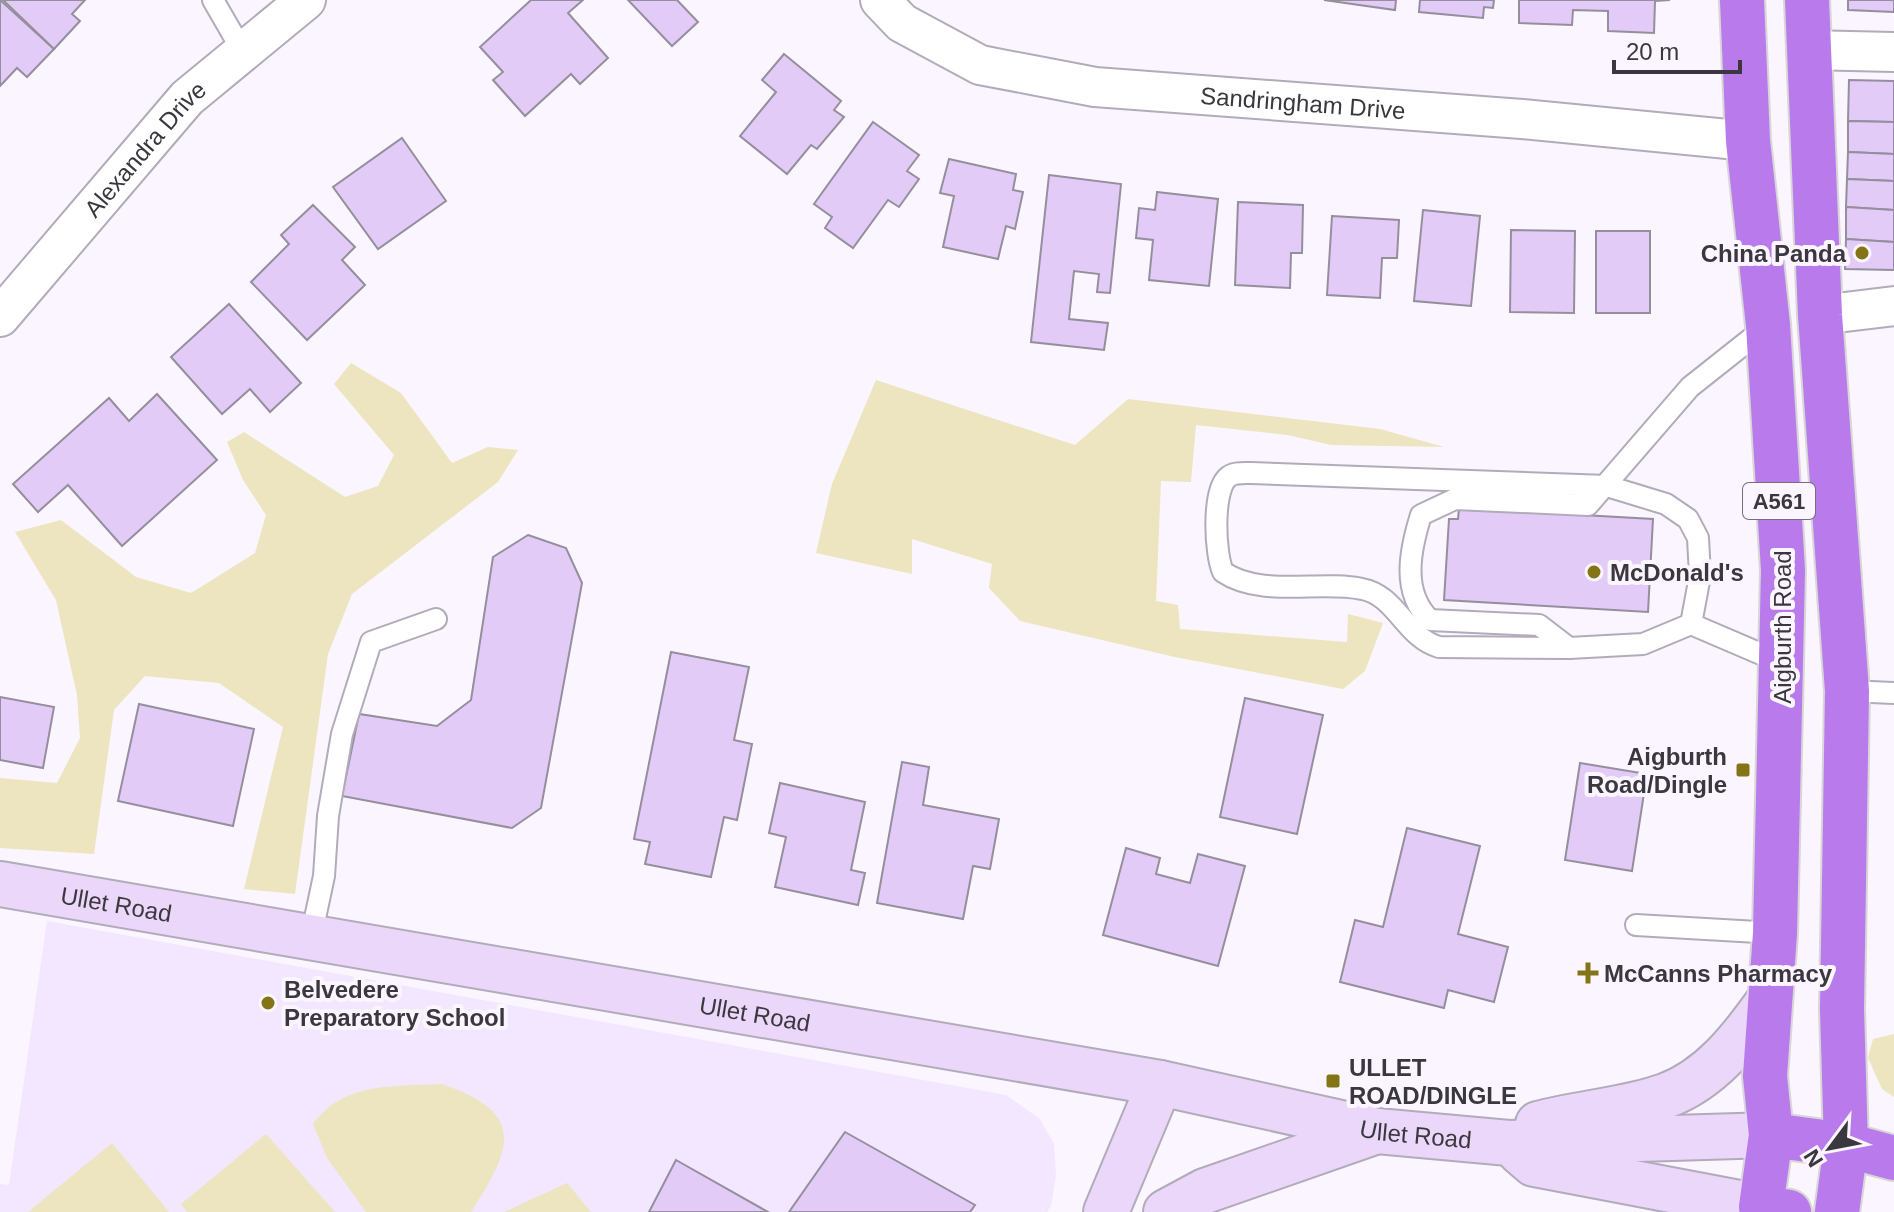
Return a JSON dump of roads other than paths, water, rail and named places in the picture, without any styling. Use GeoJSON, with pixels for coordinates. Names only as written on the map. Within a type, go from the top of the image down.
{"type":"FeatureCollection","features":[{"type":"Feature","properties":{"kind":"highway","name":"Aigburth Road"},"geometry":{"type":"LineString","coordinates":[[1742,0],[1748,141],[1768,325],[1783,570],[1775,933],[1765,1076],[1775,1209]]}},
{"type":"Feature","properties":{"kind":"highway","name":"A561"},"geometry":{"type":"LineString","coordinates":[[1807,0],[1806,50],[1820,315],[1847,691],[1842,1009],[1846,1145],[1837,1212]]}},
{"type":"Feature","properties":{"kind":"highway","name":"Ullet Road"},"geometry":{"type":"LineString","coordinates":[[1771,1135],[1846,1145],[1894,1158]]}},
{"type":"Feature","properties":{"kind":"main road","name":"Ullet Road"},"geometry":{"type":"LineString","coordinates":[[0,884],[1160,1083],[1377,1131],[1509,1143],[1771,1135]]}},
{"type":"Feature","properties":{"kind":"main road"},"geometry":{"type":"LineString","coordinates":[[1509,1143],[1536,1125],[1664,1096],[1685,1086],[1729,1053],[1768,1002]]}},
{"type":"Feature","properties":{"kind":"main road"},"geometry":{"type":"LineString","coordinates":[[1106,1212],[1160,1083]]}},
{"type":"Feature","properties":{"kind":"main road"},"geometry":{"type":"LineString","coordinates":[[1166,1212],[1205,1191],[1377,1131]]}},
{"type":"Feature","properties":{"kind":"main road","name":"Ullet Road"},"geometry":{"type":"LineString","coordinates":[[1509,1143],[1534,1164],[1775,1209]]}},
{"type":"Feature","properties":{"kind":"street","name":"Alexandra Drive"},"geometry":{"type":"LineString","coordinates":[[0,317],[187,98],[306,0]]}},
{"type":"Feature","properties":{"kind":"street","name":"Sandringham Drive"},"geometry":{"type":"LineString","coordinates":[[880,0],[902,23],[980,65],[1095,87],[1522,119],[1748,141]]}},
{"type":"Feature","properties":{"kind":"street"},"geometry":{"type":"LineString","coordinates":[[1806,50],[1894,52]]}},
{"type":"Feature","properties":{"kind":"street"},"geometry":{"type":"LineString","coordinates":[[1820,315],[1894,306]]}},
{"type":"Feature","properties":{"kind":"lane"},"geometry":{"type":"LineString","coordinates":[[215,1],[243,52]]}},
{"type":"Feature","properties":{"kind":"lane"},"geometry":{"type":"LineString","coordinates":[[1569,648],[1539,625],[1430,620],[1418,608],[1411,588],[1411,547],[1421,515],[1455,499],[1588,505],[1690,387],[1768,325]]}},
{"type":"Feature","properties":{"kind":"lane"},"geometry":{"type":"LineString","coordinates":[[1691,624],[1700,576],[1698,538],[1688,519],[1666,504],[1607,486],[1251,473],[1235,474],[1222,487],[1218,560],[1223,572],[1235,579],[1365,589],[1382,598],[1423,643],[1439,647],[1569,648],[1643,644],[1691,624],[1783,663]]}},
{"type":"Feature","properties":{"kind":"lane"},"geometry":{"type":"LineString","coordinates":[[311,937],[324,876],[328,816],[342,734],[371,642],[436,619]]}},
{"type":"Feature","properties":{"kind":"lane"},"geometry":{"type":"LineString","coordinates":[[1847,691],[1894,693]]}},
{"type":"Feature","properties":{"kind":"lane"},"geometry":{"type":"LineString","coordinates":[[1636,925],[1775,933]]}},
{"type":"Feature","properties":{"kind":"place","name":"China Panda"},"geometry":{"type":"Point","coordinates":[1862,253]}},
{"type":"Feature","properties":{"kind":"place","name":"McDonald's"},"geometry":{"type":"Point","coordinates":[1594,572]}},
{"type":"Feature","properties":{"kind":"place","name":"Aigburth Road/Dingle"},"geometry":{"type":"Point","coordinates":[1743,770]}},
{"type":"Feature","properties":{"kind":"place","name":"McCanns Pharmacy"},"geometry":{"type":"Point","coordinates":[1588,973]}},
{"type":"Feature","properties":{"kind":"place","name":"Belvedere Preparatory School"},"geometry":{"type":"Point","coordinates":[268,1003]}},
{"type":"Feature","properties":{"kind":"place","name":"ULLET ROAD/DINGLE"},"geometry":{"type":"Point","coordinates":[1333,1081]}}]}
